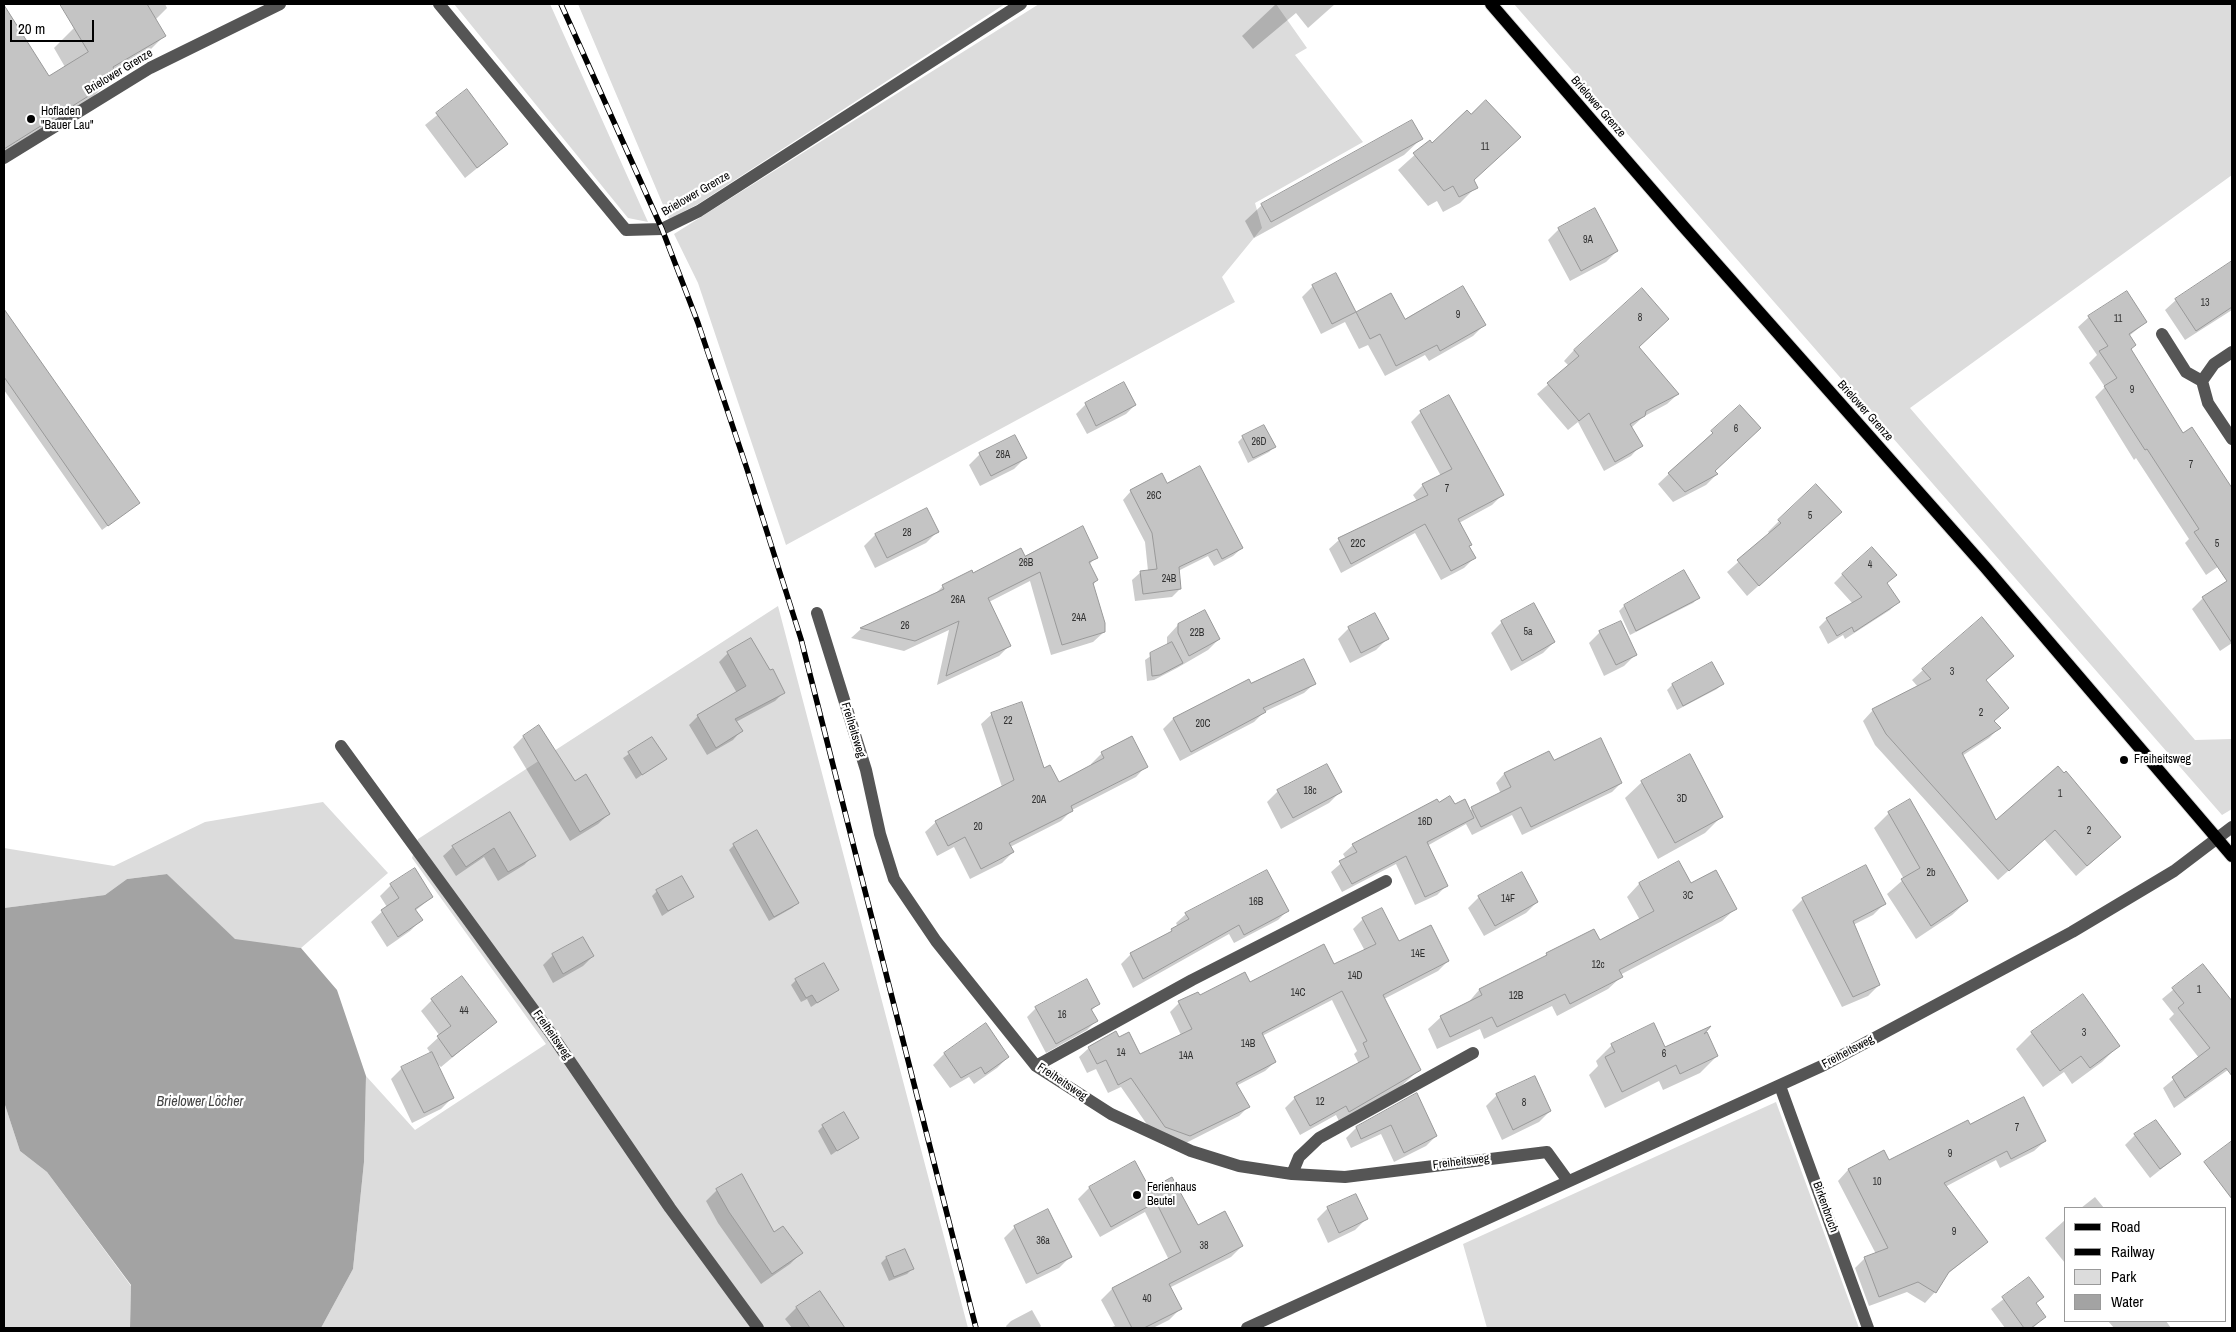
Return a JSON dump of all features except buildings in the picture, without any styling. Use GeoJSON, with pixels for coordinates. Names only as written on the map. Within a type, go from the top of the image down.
{"type":"FeatureCollection","features":[{"type":"Feature","properties":{"kind":"main road","name":"Brielower Grenze"},"geometry":{"type":"LineString","coordinates":[[1491,4],[1683,226],[1985,567],[2232,856]]}},
{"type":"Feature","properties":{"kind":"street","name":"Brielower Grenze"},"geometry":{"type":"LineString","coordinates":[[4,158],[150,68],[280,4]]}},
{"type":"Feature","properties":{"kind":"street","name":"Brielower Grenze"},"geometry":{"type":"LineString","coordinates":[[439,4],[626,230],[662,229],[699,211],[1021,4]]}},
{"type":"Feature","properties":{"kind":"street"},"geometry":{"type":"LineString","coordinates":[[2162,334],[2186,372],[2202,381],[2208,403],[2232,439]]}},
{"type":"Feature","properties":{"kind":"street"},"geometry":{"type":"LineString","coordinates":[[2202,381],[2214,364],[2232,352]]}},
{"type":"Feature","properties":{"kind":"street","name":"Freiheitsweg"},"geometry":{"type":"LineString","coordinates":[[817,613],[866,770],[880,834],[894,879],[936,941],[1036,1066],[1112,1114],[1191,1151],[1239,1166],[1292,1174],[1345,1176],[1547,1152],[1568,1181]]}},
{"type":"Feature","properties":{"kind":"street","name":"Freiheitsweg"},"geometry":{"type":"LineString","coordinates":[[341,746],[552,1035],[670,1208],[758,1328]]}},
{"type":"Feature","properties":{"kind":"street","name":"Freiheitsweg"},"geometry":{"type":"LineString","coordinates":[[1247,1328],[1780,1086],[2072,932],[2174,871],[2232,826]]}},
{"type":"Feature","properties":{"kind":"street"},"geometry":{"type":"LineString","coordinates":[[1036,1066],[1192,980],[1386,881]]}},
{"type":"Feature","properties":{"kind":"street"},"geometry":{"type":"LineString","coordinates":[[1292,1174],[1299,1157],[1319,1138],[1473,1053]]}},
{"type":"Feature","properties":{"kind":"street","name":"Birkenbruch"},"geometry":{"type":"LineString","coordinates":[[1780,1086],[1868,1328]]}},
{"type":"Feature","properties":{"kind":"green space"},"geometry":{"type":"Polygon","coordinates":[[[454,4],[550,4],[648,222],[628,218],[454,4]]]}},
{"type":"Feature","properties":{"kind":"green space"},"geometry":{"type":"Polygon","coordinates":[[[578,4],[1005,4],[698,204],[669,219],[578,4]]]}},
{"type":"Feature","properties":{"kind":"green space"},"geometry":{"type":"Polygon","coordinates":[[[1039,4],[1276,4],[1307,48],[1295,55],[1363,142],[1255,203],[1262,228],[1222,277],[1235,302],[786,545],[698,283],[674,234],[1039,4]]]}},
{"type":"Feature","properties":{"kind":"green space"},"geometry":{"type":"Polygon","coordinates":[[[1514,4],[2232,4],[2232,175],[1910,408],[2195,740],[2232,739],[2232,809],[2222,815],[1514,4]]]}},
{"type":"Feature","properties":{"kind":"green space"},"geometry":{"type":"Polygon","coordinates":[[[778,606],[968,1328],[321,1328],[353,1269],[364,1162],[366,1076],[415,1130],[546,1044],[412,858],[418,839],[778,606]]]}},
{"type":"Feature","properties":{"kind":"green space"},"geometry":{"type":"Polygon","coordinates":[[[323,802],[388,873],[301,948],[235,940],[167,874],[127,879],[105,895],[4,908],[4,848],[114,866],[205,822],[323,802]]]}},
{"type":"Feature","properties":{"kind":"green space"},"geometry":{"type":"Polygon","coordinates":[[[4,1102],[20,1151],[47,1172],[131,1286],[130,1328],[4,1328],[4,1102]]]}},
{"type":"Feature","properties":{"kind":"green space"},"geometry":{"type":"Polygon","coordinates":[[[1776,1102],[1859,1328],[1487,1328],[1463,1244],[1776,1102]]]}},
{"type":"Feature","properties":{"kind":"water","name":"Brielower Löcher"},"geometry":{"type":"Polygon","coordinates":[[[167,874],[235,939],[301,948],[337,990],[366,1076],[364,1162],[353,1269],[321,1328],[130,1328],[131,1285],[47,1172],[20,1151],[4,1102],[4,908],[105,895],[127,879],[167,874]]]}},
{"type":"Feature","properties":{"kind":"railway"},"geometry":{"type":"LineString","coordinates":[[561,4],[662,229],[698,323],[801,639],[976,1328]]}},
{"type":"Feature","properties":{"kind":"place","name":"Hofladen \"Bauer Lau\""},"geometry":{"type":"Point","coordinates":[31,119]}},
{"type":"Feature","properties":{"kind":"place","name":"Freiheitsweg"},"geometry":{"type":"Point","coordinates":[2124,760]}},
{"type":"Feature","properties":{"kind":"place","name":"Ferienhaus Beutel"},"geometry":{"type":"Point","coordinates":[1137,1195]}}]}
